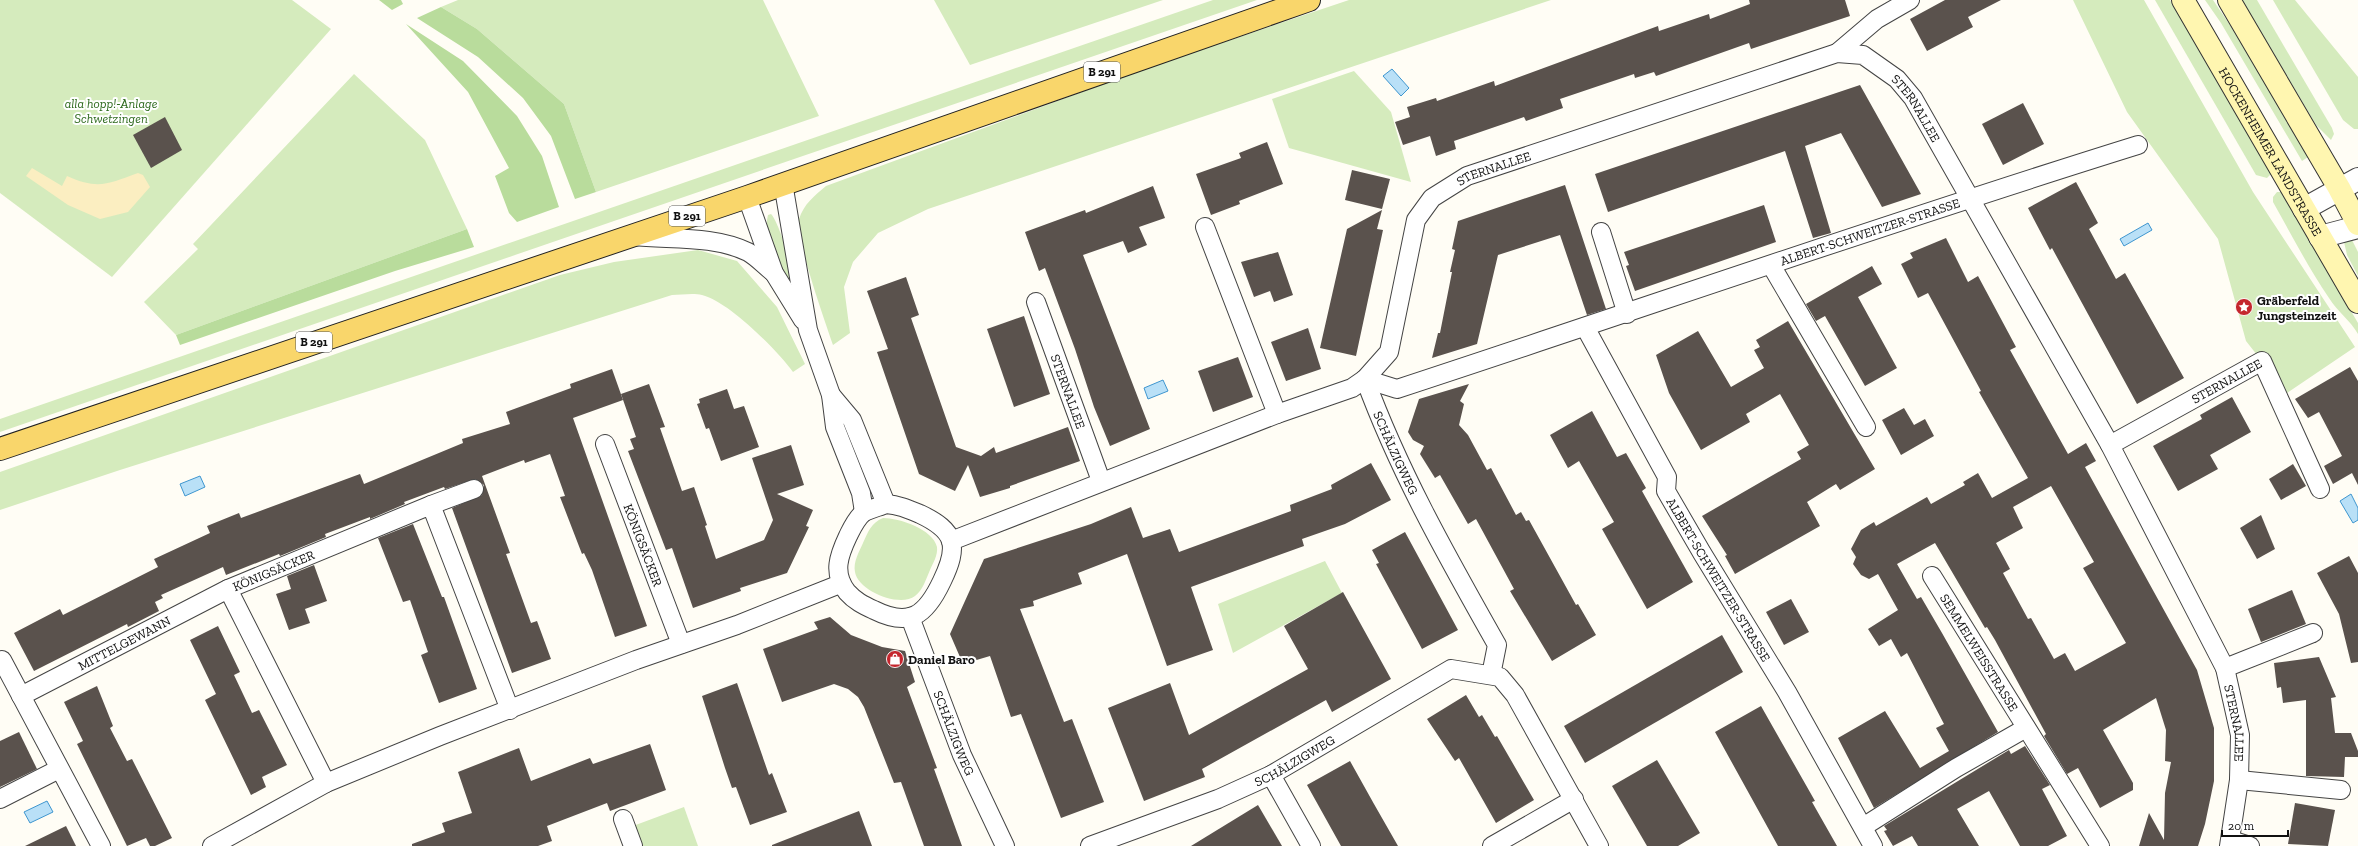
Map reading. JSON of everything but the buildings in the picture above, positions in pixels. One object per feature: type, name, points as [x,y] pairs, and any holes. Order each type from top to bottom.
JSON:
[{"type":"main road","name":"B 291","points":[[0,449],[747,197],[783,183],[1309,0]]},
{"type":"main road","name":"HOCKENHEIMER LANDSTRASSE","points":[[2183,0],[2358,302]]},
{"type":"main road","points":[[2229,0],[2349,184],[2358,224]]},
{"type":"street","name":"STERNALLEE","points":[[951,541],[1101,481],[1277,414],[1352,388],[1365,379],[1389,352],[1416,220],[1432,198],[1467,176],[1837,53],[1876,19],[1910,0]]},
{"type":"street","name":"STERNALLEE","points":[[1837,53],[1863,55],[1898,79],[1913,98],[1968,198],[2110,445],[2225,668],[2240,735],[2239,780],[2230,843],[2250,846]]},
{"type":"street","points":[[1968,198],[2138,145]]},
{"type":"street","points":[[783,183],[808,330],[831,396],[835,427],[861,493],[864,512]]},
{"type":"street","points":[[2304,209],[2349,184]]},
{"type":"street","points":[[747,197],[774,273],[808,330]]},
{"type":"street","name":"ALBERT-SCHWEITZER-STRASSE","points":[[1365,379],[1397,389],[1627,314],[1968,198]]},
{"type":"street","points":[[1205,227],[1277,414]]},
{"type":"street","points":[[2320,237],[2358,227]]},
{"type":"street","points":[[1601,232],[1627,314]]},
{"type":"street","points":[[628,236],[709,241],[731,246],[749,252],[774,273]]},
{"type":"street","name":"ALBERT-SCHWEITZER-STRASSE","points":[[1771,265],[1866,426]]},
{"type":"street","name":"STERNALLEE","points":[[1036,302],[1101,481]]},
{"type":"street","name":"ALBERT-SCHWEITZER-STRASSE","points":[[1585,327],[1667,477],[1666,491],[1710,567],[1787,692],[1873,846]]},
{"type":"street","name":"STERNALLEE","points":[[2110,445],[2262,361],[2320,489]]},
{"type":"street","name":"SCHÄLZIGWEG","points":[[1365,379],[1384,430],[1418,502],[1497,646],[1491,675]]},
{"type":"street","points":[[831,396],[852,420],[886,504]]},
{"type":"street","name":"KÖNIGSÄCKER","points":[[606,444],[681,644]]},
{"type":"street","name":"KÖNIGSÄCKER","points":[[326,783],[228,589],[431,505],[474,489]]},
{"type":"street","points":[[886,504],[899,505],[939,523],[951,541],[950,565],[932,602],[910,618],[890,618],[854,600],[840,584],[838,557],[855,522],[864,512],[886,504]]},
{"type":"street","points":[[431,505],[510,710]]},
{"type":"street","name":"SEMMELWEISSTRASSE","points":[[1932,576],[2100,846]]},
{"type":"street","points":[[212,846],[326,783],[440,736],[681,644],[737,625],[840,584]]},
{"type":"street","name":"MITTELGEWANN","points":[[21,696],[228,589]]},
{"type":"street","name":"SCHÄLZIGWEG","points":[[910,618],[962,756],[1006,846]]},
{"type":"street","name":"STERNALLEE","points":[[2225,668],[2313,633]]},
{"type":"street","points":[[0,661],[2,660],[101,846]]},
{"type":"street","name":"SCHÄLZIGWEG","points":[[1090,846],[1218,799],[1271,775],[1451,669],[1500,677],[1515,695],[1599,846]]},
{"type":"street","points":[[1863,827],[1956,768],[2026,728]]},
{"type":"street","points":[[0,799],[59,769]]},
{"type":"street","points":[[1271,775],[1311,846]]},
{"type":"street","name":"STERNALLEE","points":[[2239,780],[2341,790]]},
{"type":"street","points":[[1492,846],[1574,799]]},
{"type":"street","points":[[623,820],[633,846]]},
{"type":"green space","name":"alla hopp!-Anlage Schwetzingen","points":[[0,0],[292,0],[331,29],[112,277],[0,193]]},
{"type":"green space","points":[[379,0],[401,0],[403,4],[392,10]]},
{"type":"green space","points":[[458,0],[763,0],[819,116],[596,192],[564,104],[477,29],[441,7]]},
{"type":"green space","points":[[934,0],[1163,0],[970,65]]},
{"type":"green space","points":[[1213,0],[1257,0],[0,432],[0,419]]},
{"type":"green space","points":[[1349,0],[1551,0],[928,209],[878,233],[853,262],[844,287],[850,333],[833,345],[806,260],[799,228],[799,219],[804,209],[826,186],[1150,67]]},
{"type":"green space","points":[[2073,0],[2144,0],[2253,192],[2355,347],[2287,393],[2246,341],[2218,239],[2127,112]]},
{"type":"green space","points":[[2155,0],[2170,0],[2271,174],[2267,178],[2256,175]]},
{"type":"green space","points":[[2205,0],[2213,0],[2232,28],[2308,157],[2302,161],[2221,23]]},
{"type":"green space","points":[[2242,0],[2257,0],[2332,128],[2334,134],[2331,140],[2316,125]]},
{"type":"green space","points":[[2273,0],[2295,0],[2358,77],[2358,129],[2354,129],[2343,120]]},
{"type":"green space","points":[[441,7],[477,29],[564,104],[596,192],[575,199],[551,136],[523,98],[478,57],[417,18]]},
{"type":"green space","points":[[406,24],[463,61],[517,116],[542,156],[559,207],[517,222],[509,213],[495,176],[509,168],[468,92]]},
{"type":"green space","points":[[1354,71],[1391,112],[1411,182],[1289,148],[1272,99]]},
{"type":"green space","points":[[354,74],[425,140],[467,229],[176,335],[144,302],[198,249],[193,244]]},
{"type":"green space","points":[[2277,192],[2281,192],[2358,323],[2358,334],[2332,303],[2300,250],[2273,202],[2273,197]]},
{"type":"green space","points":[[771,214],[778,226],[785,246],[790,267],[790,281],[788,281],[767,232],[768,215]]},
{"type":"green space","points":[[467,229],[474,247],[395,271],[180,345],[176,335]]},
{"type":"green space","points":[[2346,240],[2352,240],[2358,252],[2358,276],[2347,255],[2344,242]]},
{"type":"green space","points":[[698,250],[737,261],[777,307],[805,364],[793,372],[776,352],[738,316],[713,299],[698,294],[672,295],[120,470],[0,510],[0,472],[560,275],[614,262]]},
{"type":"green space","points":[[883,518],[906,522],[922,530],[929,535],[937,547],[935,559],[922,588],[918,594],[908,599],[890,599],[880,596],[864,585],[858,579],[855,572],[857,557],[868,532],[876,522]]},
{"type":"green space","points":[[1325,561],[1342,593],[1233,653],[1218,604]]},
{"type":"green space","points":[[684,807],[698,846],[640,846],[633,826]]},
{"type":"sand","points":[[32,168],[62,186],[67,176],[87,183],[103,184],[138,173],[143,175],[150,187],[128,212],[100,219],[68,205],[26,176]]},
{"type":"water","points":[[1392,69],[1409,88],[1401,96],[1383,76]]},
{"type":"water","points":[[2148,223],[2152,230],[2124,246],[2120,239]]},
{"type":"water","points":[[1163,380],[1168,391],[1148,399],[1144,388]]},
{"type":"water","points":[[200,476],[205,487],[185,496],[180,484]]},
{"type":"water","points":[[2351,494],[2358,508],[2358,520],[2353,523],[2340,501]]},
{"type":"water","points":[[47,801],[53,812],[30,823],[24,812]]},
{"type":"place","name":"Gräberfeld Jungsteinzeit","points":[[2244,307]]},
{"type":"place","name":"Daniel Baro","points":[[895,659]]}]
